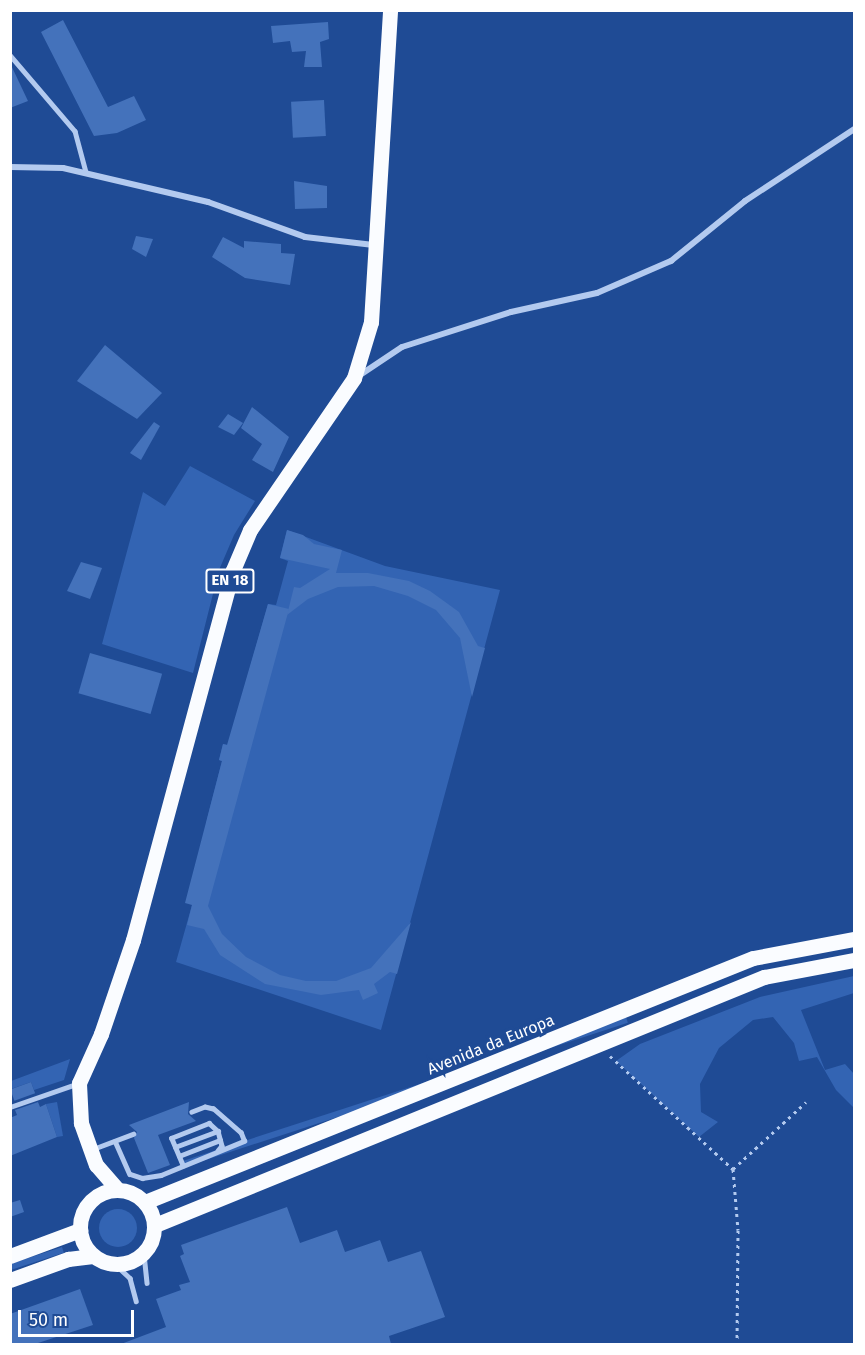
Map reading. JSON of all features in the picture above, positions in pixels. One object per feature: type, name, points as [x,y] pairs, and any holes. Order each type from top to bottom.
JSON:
[{"type":"main road","name":"EN 18","points":[[93,1199],[93,1158],[81,1123],[78,1083],[101,1034],[135,932],[233,570],[250,530],[354,378],[371,322],[390,10]]},
{"type":"main road","name":"Avenida da Europa","points":[[145,1202],[753,958],[855,939]]},
{"type":"main road","points":[[154,1225],[764,977],[855,960]]},
{"type":"main road","name":"EN 18","points":[[93,1158],[118,1190]]},
{"type":"main road","points":[[10,1280],[68,1259],[93,1256],[116,1265],[129,1263],[144,1254],[152,1240],[154,1225],[145,1202],[118,1190],[93,1199],[82,1214],[80,1230],[93,1256]]},
{"type":"main road","points":[[10,1256],[80,1230]]},
{"type":"street","points":[[354,378],[402,347],[511,312],[597,294],[671,261],[745,201],[855,129]]},
{"type":"street","points":[[10,167],[63,168],[86,172],[208,202],[305,237],[375,245]]},
{"type":"lane","points":[[10,55],[75,131],[86,172]]},
{"type":"lane","points":[[10,1107],[78,1083]]},
{"type":"lane","points":[[115,1141],[130,1174],[142,1178],[183,1166],[244,1141],[241,1133],[213,1109],[205,1107],[192,1112]]},
{"type":"lane","points":[[183,1166],[171,1138],[207,1124],[218,1131],[222,1146],[216,1153]]},
{"type":"lane","points":[[175,1147],[218,1131]]},
{"type":"lane","points":[[93,1158],[115,1141],[133,1134]]},
{"type":"lane","points":[[179,1156],[220,1140]]},
{"type":"lane","points":[[144,1254],[147,1283]]},
{"type":"lane","points":[[116,1265],[130,1278],[136,1301]]},
{"type":"path","points":[[598,1044],[733,1169],[738,1230],[736,1344]]},
{"type":"path","points":[[733,1169],[806,1102]]},
{"type":"shaded area","points":[[190,466],[255,501],[234,535],[219,570],[193,673],[102,644],[143,492],[165,506]]},
{"type":"shaded area","points":[[287,530],[385,566],[500,590],[381,1030],[176,962],[192,905],[207,819],[222,761],[219,760],[223,744],[228,745],[268,604],[276,605],[288,561],[280,558]]},
{"type":"shaded area","points":[[854,976],[854,993],[801,1010],[825,1070],[845,1064],[854,1074],[854,1108],[836,1090],[817,1057],[799,1061],[794,1043],[773,1017],[753,1020],[719,1048],[700,1084],[701,1112],[718,1122],[699,1137],[616,1061],[640,1044],[760,997]]},
{"type":"shaded area","points":[[626,1017],[628,1023],[185,1167],[183,1161]]},
{"type":"shaded area","points":[[70,1059],[64,1080],[34,1090],[31,1082],[11,1089],[11,1081]]},
{"type":"shaded area","points":[[57,1102],[63,1136],[57,1137],[46,1104]]},
{"type":"shaded area","points":[[118,1209],[132,1214],[137,1228],[132,1242],[118,1247],[104,1242],[99,1228],[104,1214]]},
{"type":"shaded area","points":[[62,1247],[64,1253],[12,1270],[10,1264]]},
{"type":"building","points":[[63,20],[108,107],[134,96],[146,120],[117,133],[94,136],[41,32]]},
{"type":"building","points":[[328,22],[329,39],[320,42],[322,67],[304,67],[306,51],[292,52],[290,41],[273,43],[271,26]]},
{"type":"building","points":[[10,63],[28,101],[10,108]]},
{"type":"building","points":[[324,100],[326,136],[293,138],[291,102]]},
{"type":"building","points":[[294,181],[327,186],[327,208],[295,209]]},
{"type":"building","points":[[136,236],[153,239],[146,257],[132,249]]},
{"type":"building","points":[[223,237],[244,248],[244,241],[281,244],[281,253],[295,254],[290,285],[245,278],[212,257]]},
{"type":"building","points":[[105,345],[162,393],[137,419],[77,381]]},
{"type":"building","points":[[252,407],[289,437],[273,472],[252,460],[262,444],[241,428]]},
{"type":"building","points":[[228,414],[243,423],[234,435],[218,427]]},
{"type":"building","points":[[154,422],[160,426],[141,460],[130,453]]},
{"type":"building","points":[[287,530],[303,535],[314,544],[342,550],[336,573],[368,573],[409,581],[430,591],[459,612],[478,646],[485,648],[472,697],[460,638],[436,610],[408,596],[374,586],[338,587],[308,599],[287,615],[294,587],[300,588],[330,569],[280,558]]},
{"type":"building","points":[[81,562],[102,568],[90,599],[67,591]]},
{"type":"building","points":[[268,604],[289,609],[208,906],[222,934],[246,957],[280,975],[306,981],[336,981],[371,968],[411,922],[397,974],[390,972],[374,984],[378,993],[363,1000],[359,990],[321,995],[265,984],[220,955],[204,929],[187,925],[192,905],[185,903],[222,761],[219,760],[223,744],[227,745]]},
{"type":"building","points":[[90,653],[162,674],[151,714],[78,693]]},
{"type":"building","points":[[31,1082],[35,1093],[14,1101],[10,1090]]},
{"type":"building","points":[[38,1102],[40,1107],[46,1104],[57,1137],[10,1156],[10,1118],[17,1115],[15,1110]]},
{"type":"building","points":[[189,1102],[188,1114],[196,1121],[158,1135],[170,1165],[148,1173],[134,1138],[137,1132],[129,1125]]},
{"type":"building","points":[[20,1200],[24,1212],[10,1217],[10,1203]]},
{"type":"building","points":[[287,1207],[300,1243],[337,1230],[345,1252],[380,1240],[388,1262],[421,1251],[445,1317],[389,1336],[391,1344],[121,1344],[166,1327],[156,1299],[181,1290],[179,1285],[190,1282],[180,1256],[184,1254],[181,1245]]},
{"type":"building","points":[[80,1289],[93,1325],[35,1344],[10,1344],[10,1314]]}]
